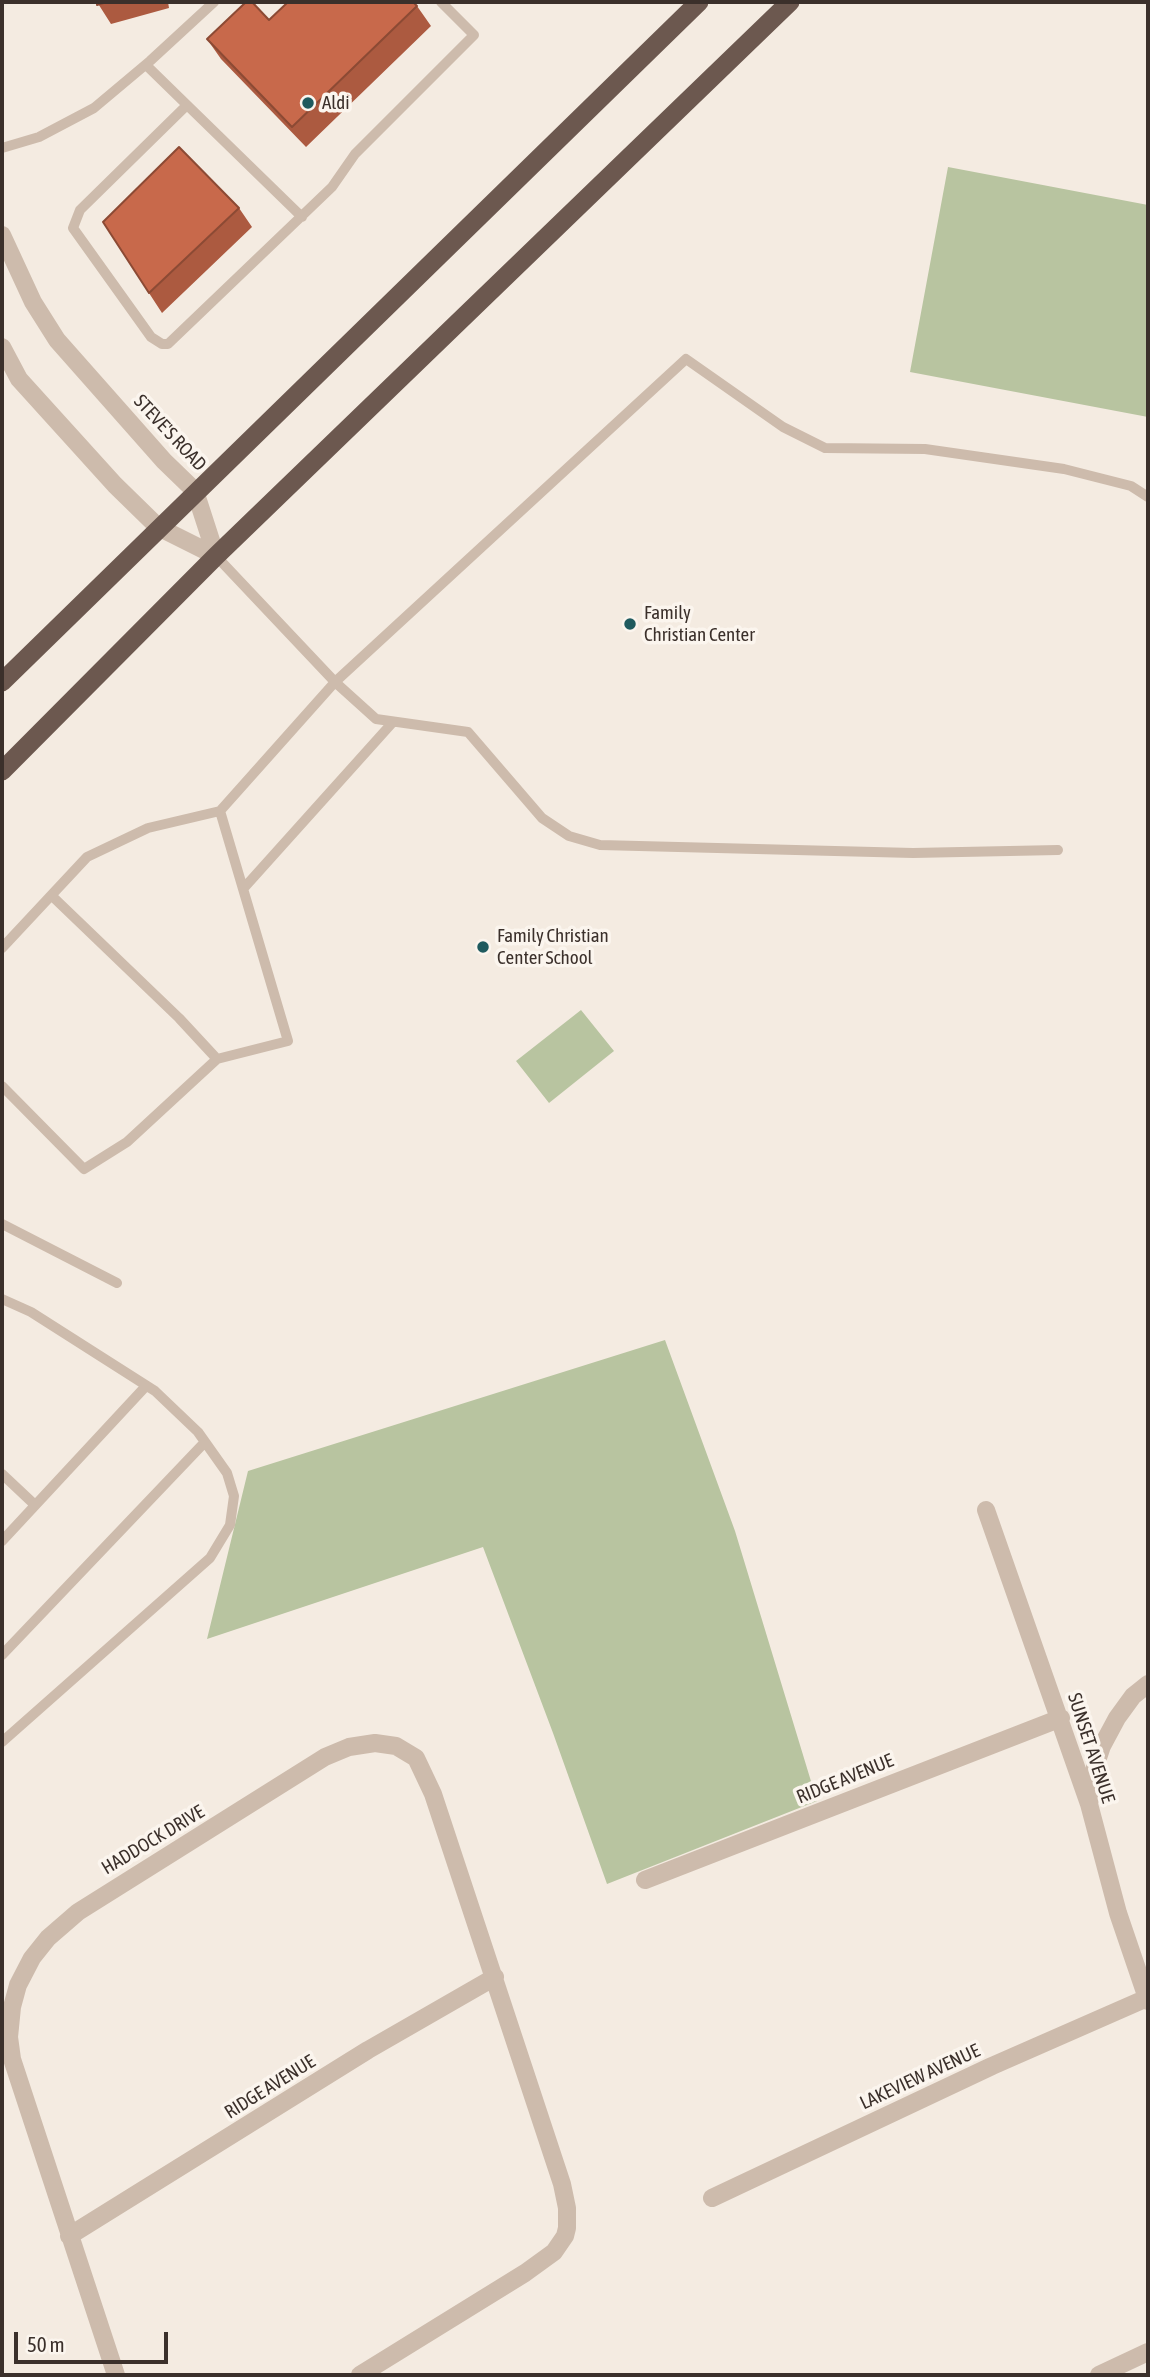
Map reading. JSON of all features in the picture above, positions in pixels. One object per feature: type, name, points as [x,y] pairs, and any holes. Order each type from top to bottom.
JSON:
[{"type":"highway","points":[[2,682],[697,2]]},
{"type":"highway","points":[[2,771],[216,556],[790,2]]},
{"type":"street","name":"STEVE'S ROAD","points":[[2,235],[33,302],[57,340],[164,461],[195,491],[216,556]]},
{"type":"street","points":[[2,347],[19,379],[115,485],[158,527],[216,556]]},
{"type":"street","name":"SUNSET AVENUE","points":[[986,1510],[1089,1804],[1118,1913],[1148,2000]]},
{"type":"street","points":[[1089,1804],[1095,1767],[1102,1746],[1133,1696],[1148,1684]]},
{"type":"street","name":"RIDGE AVENUE","points":[[645,1880],[1060,1718]]},
{"type":"street","name":"HADDOCK DRIVE","points":[[116,2375],[12,2059],[9,2037],[12,2007],[18,1985],[48,1938],[78,1912],[325,1757],[349,1747],[375,1743],[396,1746],[416,1758],[433,1794],[521,2057],[562,2184],[567,2208],[565,2236],[554,2252],[525,2273],[360,2375]]},
{"type":"street","name":"RIDGE AVENUE","points":[[69,2236],[369,2050],[495,1977]]},
{"type":"street","name":"LAKEVIEW AVENUE","points":[[712,2198],[992,2066],[1148,2000]]},
{"type":"street","points":[[1099,2375],[1148,2353]]},
{"type":"lane","points":[[2,148],[39,137],[94,108],[146,65],[214,2]]},
{"type":"lane","points":[[187,105],[80,210],[73,228],[151,337],[162,344],[168,344],[302,217],[332,187],[355,154],[474,35],[441,2]]},
{"type":"lane","points":[[146,65],[302,217]]},
{"type":"lane","points":[[2,948],[87,857],[148,828],[220,811],[335,682],[685,359],[783,427],[825,448],[925,449],[1052,468],[1131,486],[1148,497]]},
{"type":"lane","points":[[216,556],[335,682],[376,719],[468,732],[542,818],[569,836],[600,845],[913,853],[1058,850]]},
{"type":"lane","points":[[243,889],[393,722]]},
{"type":"lane","points":[[2,1086],[84,1169],[127,1142],[217,1059],[288,1041],[220,811]]},
{"type":"lane","points":[[52,895],[179,1018],[217,1059]]},
{"type":"lane","points":[[2,1224],[117,1283]]},
{"type":"lane","points":[[2,1299],[31,1312],[146,1386],[198,1432],[228,1473],[234,1496],[230,1525],[210,1558],[2,1742]]},
{"type":"lane","points":[[2,1541],[146,1386]]},
{"type":"lane","points":[[2,1655],[205,1442]]},
{"type":"lane","points":[[2,1474],[35,1505]]},
{"type":"green space","points":[[948,167],[1148,205],[1148,417],[910,372]]},
{"type":"green space","points":[[581,1010],[614,1051],[549,1103],[516,1061]]},
{"type":"green space","points":[[665,1340],[735,1531],[817,1801],[607,1884],[483,1547],[207,1639],[248,1471]]},
{"type":"building","name":"Aldi","points":[[246,2],[252,2],[269,20],[288,2],[413,2],[417,6],[292,127],[207,39]]},
{"type":"building","points":[[179,147],[239,208],[149,293],[103,222]]},
{"type":"place","name":"Aldi","points":[[308,103]]},
{"type":"place","name":"Family Christian Center","points":[[630,624]]},
{"type":"place","name":"Family Christian Center School","points":[[483,947]]}]
